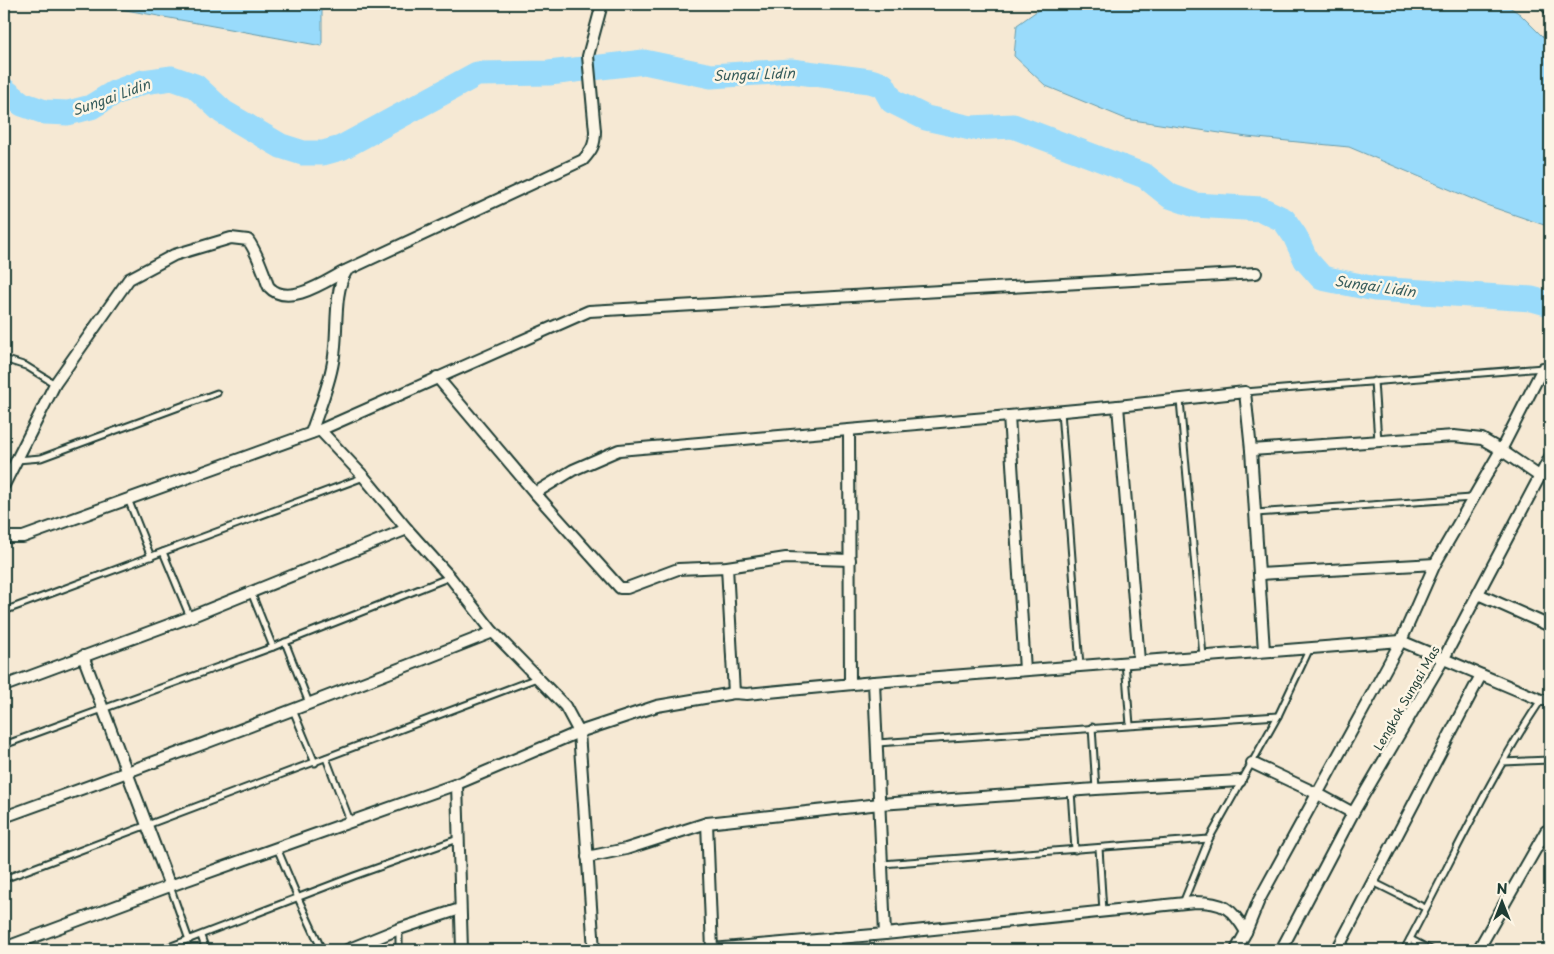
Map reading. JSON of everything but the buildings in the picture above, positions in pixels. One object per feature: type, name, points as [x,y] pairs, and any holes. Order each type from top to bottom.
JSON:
[{"type":"street","points":[[4,485],[55,384],[129,279],[174,256],[231,238],[248,240],[253,246],[269,286],[278,293],[287,295],[303,293],[347,270],[582,160],[592,151],[595,142],[588,56],[602,4]]},
{"type":"street","points":[[316,431],[333,362],[337,336],[339,288],[341,278],[347,270]]},
{"type":"street","points":[[4,537],[23,537],[316,431],[589,311],[1256,273]]},
{"type":"street","points":[[1236,950],[1246,932],[1259,900],[1401,642],[1435,564],[1501,450],[1543,368]]},
{"type":"street","points":[[436,377],[535,493],[620,588],[627,588],[678,569],[727,567],[786,558],[850,560]]},
{"type":"street","points":[[535,493],[573,470],[619,450],[1118,406],[1245,392],[1251,450],[1264,651]]},
{"type":"street","points":[[1118,406],[1139,661]]},
{"type":"street","points":[[1008,416],[1025,670]]},
{"type":"street","points":[[849,430],[850,683]]},
{"type":"street","points":[[316,431],[364,477],[450,577],[493,632],[565,706],[579,732],[594,950]]},
{"type":"street","points":[[1251,450],[1454,436],[1482,439],[1540,476]]},
{"type":"street","name":"Lengkok Sungai Mas","points":[[1281,950],[1353,813],[1444,658],[1550,457]]},
{"type":"street","points":[[4,686],[190,617],[407,529]]},
{"type":"street","points":[[1259,574],[1435,564]]},
{"type":"street","points":[[727,567],[734,693]]},
{"type":"street","points":[[1478,594],[1550,626]]},
{"type":"street","points":[[4,818],[309,704],[493,632]]},
{"type":"street","points":[[4,948],[170,886],[457,784],[579,732],[658,706],[734,693],[747,694],[850,683],[1401,642],[1546,700]]},
{"type":"street","points":[[83,656],[170,886]]},
{"type":"street","points":[[1337,950],[1481,675]]},
{"type":"street","points":[[874,682],[885,934]]},
{"type":"street","points":[[1252,763],[1353,813]]},
{"type":"street","points":[[587,857],[626,849],[707,823],[880,804],[1240,781]]},
{"type":"street","points":[[457,784],[462,950]]},
{"type":"street","points":[[707,823],[712,950],[1183,903],[1212,902],[1225,906],[1238,916],[1246,932]]},
{"type":"street","points":[[1478,950],[1546,831],[1550,830]]},
{"type":"street","points":[[347,950],[399,929],[460,909]]},
{"type":"street","points":[[835,938],[837,950]]},
{"type":"lane","points":[[1541,4],[1550,13]]},
{"type":"lane","points":[[4,360],[26,366],[55,384]]},
{"type":"lane","points":[[1245,392],[1543,368]]},
{"type":"lane","points":[[1374,381],[1378,441]]},
{"type":"lane","points":[[17,460],[41,458],[217,393]]},
{"type":"lane","points":[[1180,400],[1203,656]]},
{"type":"lane","points":[[1061,411],[1080,666]]},
{"type":"lane","points":[[4,611],[364,477]]},
{"type":"lane","points":[[128,498],[151,557]]},
{"type":"lane","points":[[1255,513],[1473,498]]},
{"type":"lane","points":[[163,552],[190,617]]},
{"type":"lane","points":[[4,745],[273,647],[450,577]]},
{"type":"lane","points":[[251,592],[273,647]]},
{"type":"lane","points":[[285,642],[309,704]]},
{"type":"lane","points":[[1183,903],[1209,839],[1278,716],[1311,648]]},
{"type":"lane","points":[[1125,662],[1130,725]]},
{"type":"lane","points":[[4,879],[537,678]]},
{"type":"lane","points":[[1404,950],[1503,762],[1546,700]]},
{"type":"lane","points":[[293,710],[315,763]]},
{"type":"lane","points":[[877,743],[1278,716]]},
{"type":"lane","points":[[1092,728],[1096,789]]},
{"type":"lane","points":[[326,758],[350,821]]},
{"type":"lane","points":[[1503,762],[1550,760]]},
{"type":"lane","points":[[1070,791],[1075,850]]},
{"type":"lane","points":[[161,950],[459,839]]},
{"type":"lane","points":[[882,864],[1209,839]]},
{"type":"lane","points":[[277,848],[322,950]]},
{"type":"lane","points":[[1099,848],[1103,912]]},
{"type":"lane","points":[[1372,882],[1425,908]]},
{"type":"lane","points":[[170,886],[190,940]]},
{"type":"lane","points":[[399,929],[399,950]]},
{"type":"lane","points":[[201,936],[206,950]]},
{"type":"lane","points":[[1410,939],[1431,950]]},
{"type":"water","points":[[104,4],[322,4],[322,46],[104,6]]},
{"type":"water","points":[[1069,4],[1505,4],[1520,14],[1550,44],[1550,227],[1489,206],[1349,147],[1247,137],[1126,119],[1046,86],[1014,56],[1017,25],[1044,6]]},
{"type":"waterway","name":"Sungai Lidin","points":[[4,90],[22,104],[45,112],[68,113],[91,107],[114,93],[143,82],[172,78],[195,86],[223,112],[281,146],[303,153],[323,153],[341,148],[477,74],[549,73],[644,62],[711,76],[791,71],[870,81],[883,85],[892,101],[926,118],[971,128],[1013,126],[1145,176],[1170,196],[1195,205],[1261,209],[1284,220],[1295,236],[1306,260],[1322,278],[1375,289],[1532,299],[1550,304]]}]
